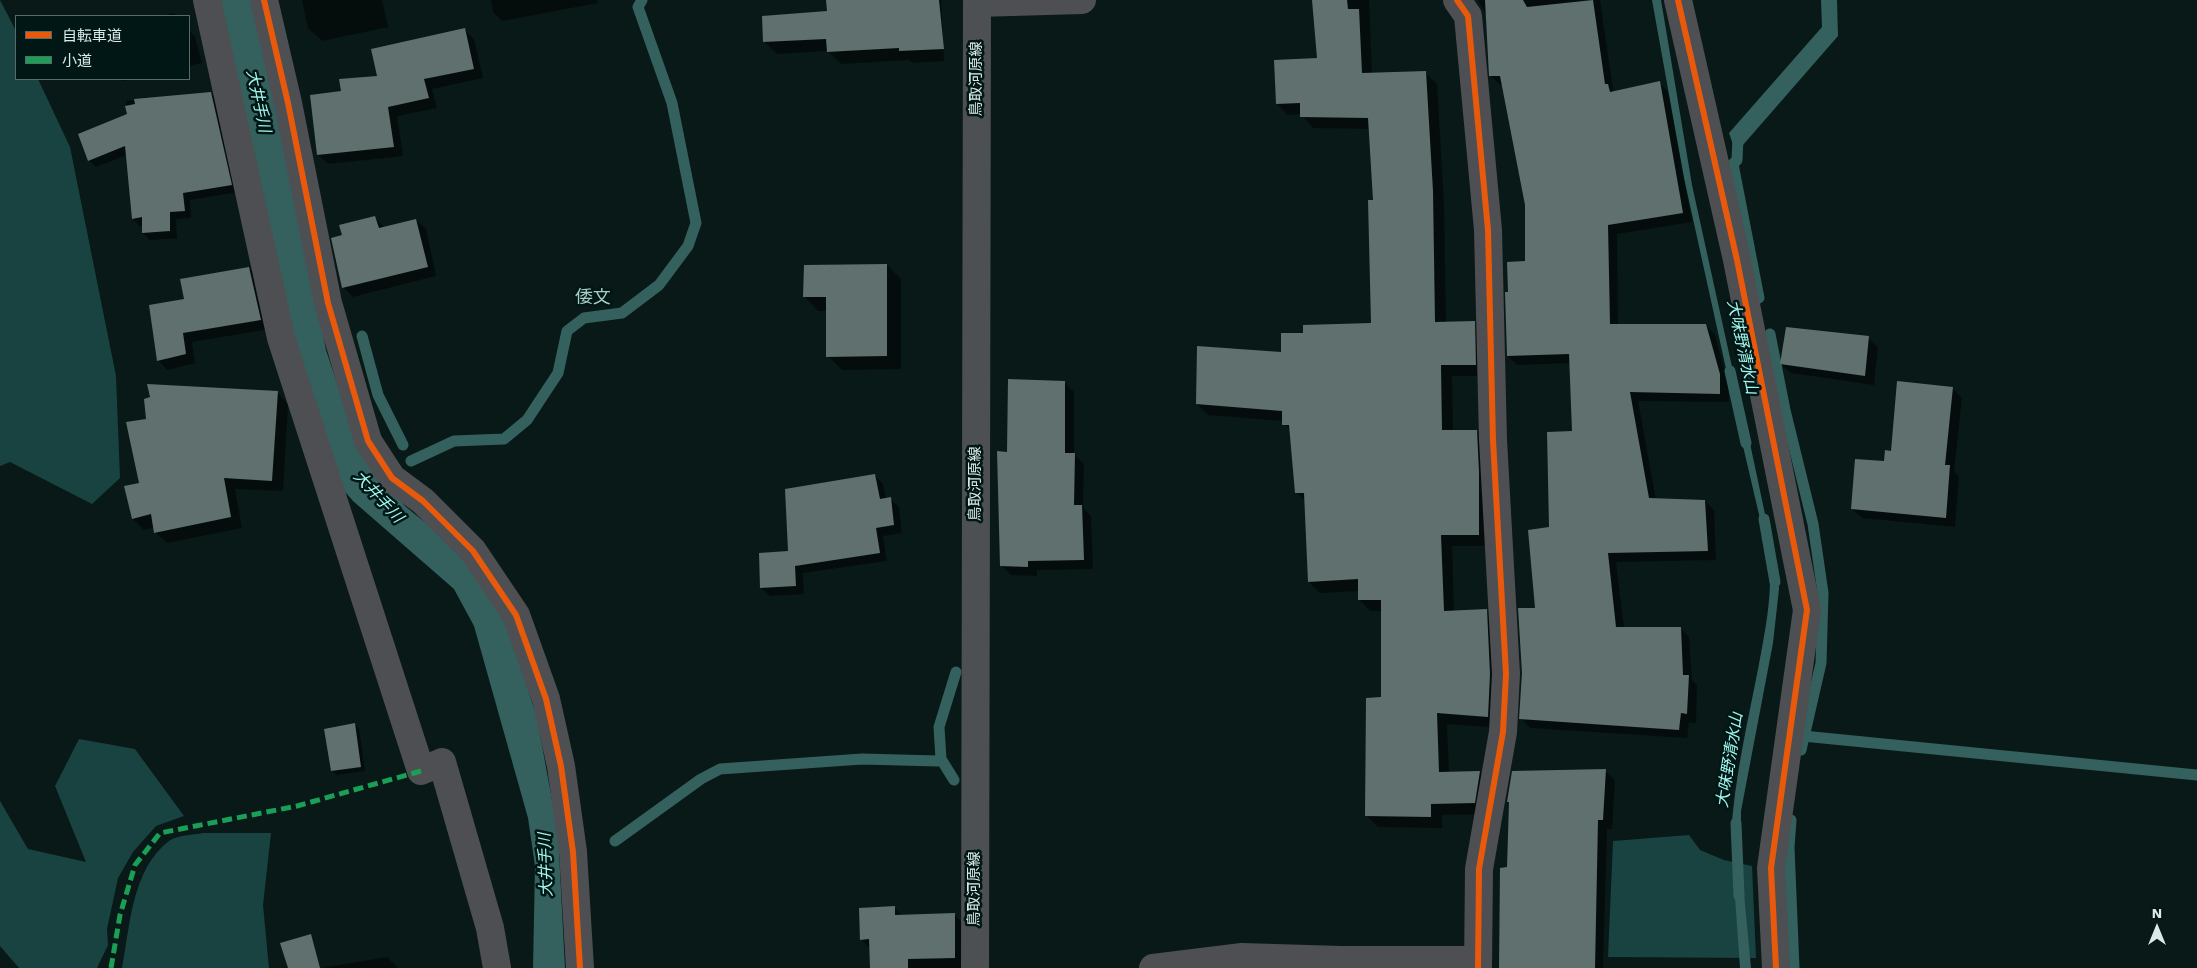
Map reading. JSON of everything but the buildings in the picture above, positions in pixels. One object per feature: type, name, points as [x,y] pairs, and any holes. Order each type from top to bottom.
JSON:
[{"type":"main road","name":"鳥取河原線","points":[[975,968],[977,2]]},
{"type":"street","points":[[207,0],[281,338],[420,771],[442,762],[490,928],[497,968]]},
{"type":"street","points":[[264,0],[288,103],[328,303],[368,441],[392,478],[423,501],[473,551],[516,615],[546,699],[561,766],[573,852],[580,968]]},
{"type":"street","points":[[977,2],[1082,0]]},
{"type":"street","points":[[1154,968],[1242,957],[1477,964],[1479,869],[1503,732],[1506,674],[1493,440],[1488,230],[1468,16],[1456,0]]},
{"type":"street","points":[[1678,0],[1737,260],[1807,610],[1771,868],[1776,968]]},
{"type":"shaded area","points":[[0,0],[15,29],[15,80],[38,80],[70,147],[116,376],[120,478],[92,504],[10,462],[0,466]]},
{"type":"shaded area","points":[[79,739],[135,749],[184,816],[156,826],[133,852],[118,878],[107,929],[108,945],[97,968],[19,968],[0,946],[0,801],[28,849],[86,862],[55,786]]},
{"type":"shaded area","points":[[203,833],[271,833],[263,905],[269,968],[122,968],[135,899],[147,867],[157,853],[172,839]]},
{"type":"shaded area","points":[[1689,835],[1700,850],[1724,860],[1752,866],[1756,958],[1608,957],[1613,841]]},
{"type":"water","name":"大井手川","points":[[219,0],[256,0],[290,149],[326,350],[361,455],[405,506],[439,534],[485,581],[511,635],[537,718],[558,833],[565,968],[533,968],[535,866],[528,818],[474,626],[454,589],[353,501],[339,485],[285,317]]},
{"type":"water","points":[[1652,0],[1661,0],[1692,185],[1736,385],[1730,387],[1684,178]]},
{"type":"water","points":[[1821,0],[1837,0],[1838,36],[1736,153],[1729,133],[1822,27]]},
{"type":"water","points":[[1739,429],[1747,429],[1769,533],[1764,536]]},
{"type":"water","points":[[1778,567],[1779,589],[1773,643],[1741,811],[1741,837],[1731,837],[1738,772],[1767,617],[1770,569]]},
{"type":"water","points":[[1734,883],[1743,883],[1751,968],[1740,968]]},
{"type":"waterway","points":[[411,461],[454,441],[504,439],[527,420],[558,373],[567,331],[584,318],[622,313],[659,285],[688,246],[696,223],[672,103],[638,7],[642,0]]},
{"type":"waterway","points":[[1738,138],[1737,160],[1733,164],[1759,298]]},
{"type":"waterway","points":[[1770,334],[1785,410],[1813,524],[1823,593],[1821,663],[1801,750]]},
{"type":"waterway","points":[[362,336],[378,395],[403,445]]},
{"type":"waterway","name":"大味野清水山","points":[[1730,371],[1746,443]]},
{"type":"waterway","name":"大味野清水山","points":[[1764,519],[1775,582]]},
{"type":"waterway","points":[[954,780],[941,759],[939,727],[956,672]]},
{"type":"waterway","points":[[1803,736],[2197,775]]},
{"type":"waterway","points":[[615,841],[701,779],[720,769],[862,759],[937,761]]},
{"type":"waterway","points":[[1791,820],[1789,847],[1794,968]]},
{"type":"waterway","name":"大味野清水山","points":[[1736,823],[1739,896]]},
{"type":"marked path","points":[[111,968],[120,915],[135,865],[160,833],[297,806],[421,771]]},
{"type":"cycle path","points":[[264,0],[288,103],[328,303],[368,441],[392,478],[423,501],[473,551],[516,615],[546,699],[561,766],[573,852],[580,968]]},
{"type":"cycle path","points":[[1457,0],[1468,16],[1488,230],[1493,440],[1506,674],[1503,732],[1479,869],[1478,968]]},
{"type":"cycle path","points":[[1678,0],[1737,260],[1807,610],[1771,868],[1776,968]]},
{"type":"district","name":"倭文","points":[[593,298]]}]
